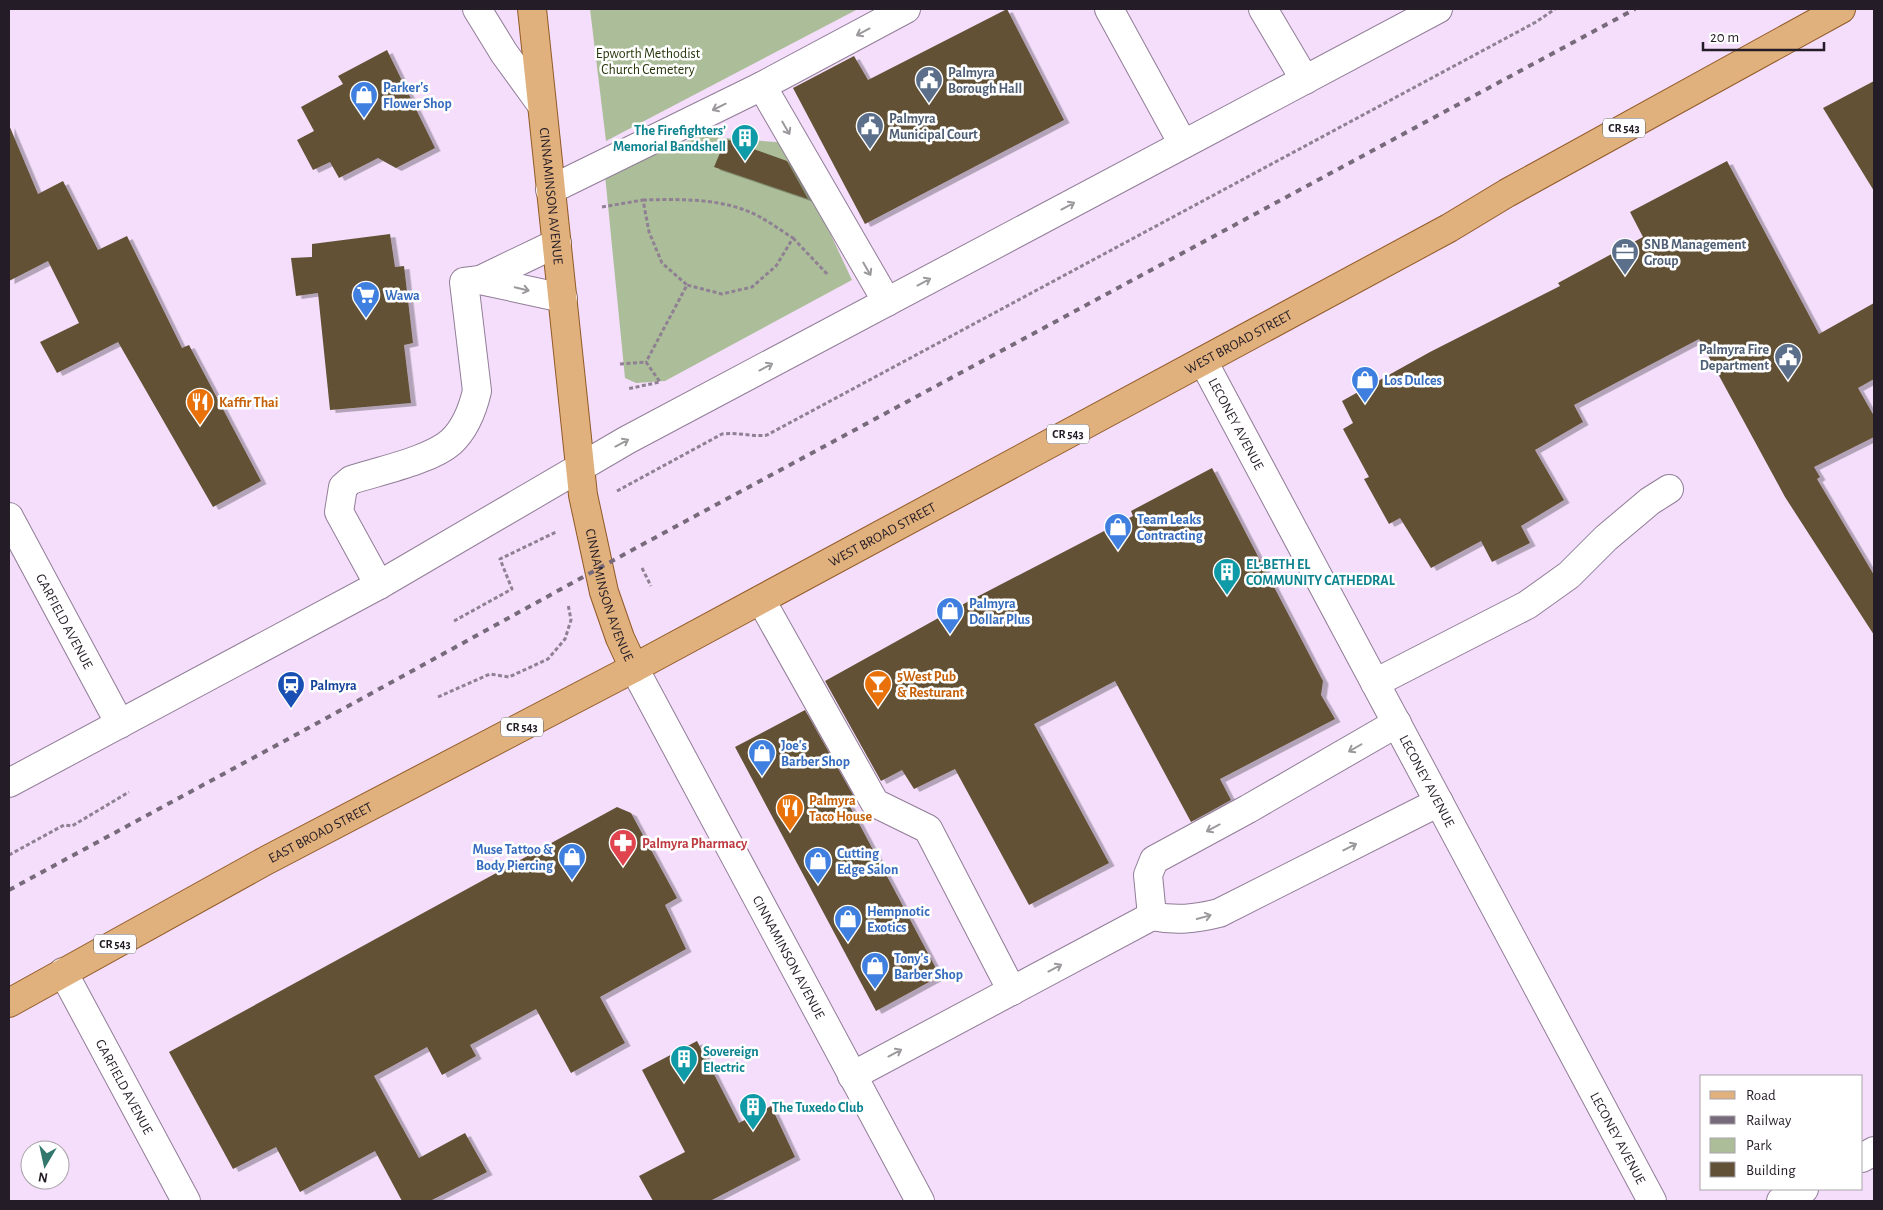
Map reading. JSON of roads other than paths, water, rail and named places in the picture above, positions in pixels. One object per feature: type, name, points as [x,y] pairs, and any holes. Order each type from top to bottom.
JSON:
[{"type":"main road","name":"CINNAMINSON AVENUE","points":[[532,9],[540,104],[563,298],[579,466],[586,512],[604,592],[620,638],[634,668]]},
{"type":"main road","name":"WEST BROAD STREET","points":[[634,668],[1449,228],[1506,193],[1841,9]]},
{"type":"main road","name":"EAST BROAD STREET","points":[[9,1003],[266,860],[634,668]]},
{"type":"street","points":[[477,9],[504,53],[540,104]]},
{"type":"street","points":[[550,190],[762,86],[906,9]]},
{"type":"street","points":[[1109,9],[1183,144]]},
{"type":"street","points":[[1263,9],[1306,80]]},
{"type":"street","points":[[9,783],[379,585],[579,466],[1438,9]]},
{"type":"street","points":[[762,86],[886,302]]},
{"type":"street","points":[[379,585],[340,512],[343,487],[351,480],[433,454],[452,441],[473,406],[477,391],[464,282],[480,280],[557,243]]},
{"type":"street","points":[[480,280],[563,298]]},
{"type":"street","name":"LECONEY AVENUE","points":[[1203,361],[1652,1201]]},
{"type":"street","points":[[1375,683],[1527,605],[1569,575],[1606,538],[1650,500],[1669,489]]},
{"type":"street","name":"GARFIELD AVENUE","points":[[9,517],[120,724]]},
{"type":"street","points":[[760,600],[875,803],[928,829],[1012,991]]},
{"type":"street","name":"CINNAMINSON AVENUE","points":[[634,668],[920,1201]]},
{"type":"street","points":[[1152,916],[1148,875],[1154,860],[1397,724]]},
{"type":"street","points":[[852,1076],[1152,916],[1172,920],[1195,919],[1219,913],[1439,802]]},
{"type":"street","name":"GARFIELD AVENUE","points":[[63,972],[186,1201]]},
{"type":"street","points":[[1863,1157],[1874,1151]]},
{"type":"street","points":[[1781,1201],[1802,1190]]},
{"type":"railway","points":[[9,890],[634,549],[1635,9]]},
{"type":"place","name":"Palmyra Borough Hall","points":[[929,104]]},
{"type":"place","name":"Parker's Flower Shop","points":[[364,119]]},
{"type":"place","name":"Palmyra Municipal Court","points":[[870,150]]},
{"type":"place","name":"The Firefighters’ Memorial Bandshell","points":[[745,162]]},
{"type":"place","name":"SNB Management Group","points":[[1625,276]]},
{"type":"place","name":"Wawa","points":[[366,319]]},
{"type":"place","name":"Palmyra Fire Department","points":[[1788,381]]},
{"type":"place","name":"Los Dulces","points":[[1365,404]]},
{"type":"place","name":"Kaffir Thai","points":[[200,426]]},
{"type":"place","name":"Team Leaks Contracting","points":[[1118,551]]},
{"type":"place","name":"EL-BETH EL COMMUNITY CATHEDRAL","points":[[1227,596]]},
{"type":"place","name":"Palmyra Dollar Plus","points":[[950,635]]},
{"type":"place","name":"5West Pub & Resturant","points":[[878,708]]},
{"type":"place","name":"Palmyra","points":[[291,709]]},
{"type":"place","name":"Joe's Barber Shop","points":[[762,777]]},
{"type":"place","name":"Palmyra Taco House","points":[[790,832]]},
{"type":"place","name":"Palmyra Pharmacy","points":[[623,867]]},
{"type":"place","name":"Muse Tattoo & Body Piercing","points":[[572,881]]},
{"type":"place","name":"Cutting Edge Salon","points":[[818,885]]},
{"type":"place","name":"Hempnotic Exotics","points":[[848,943]]},
{"type":"place","name":"Tony's Barber Shop","points":[[875,990]]},
{"type":"place","name":"Sovereign Electric","points":[[684,1083]]},
{"type":"place","name":"The Tuxedo Club","points":[[753,1131]]},
{"type":"park label","name":"Epworth Methodist Church Cemetery","points":[[648,62]]}]
